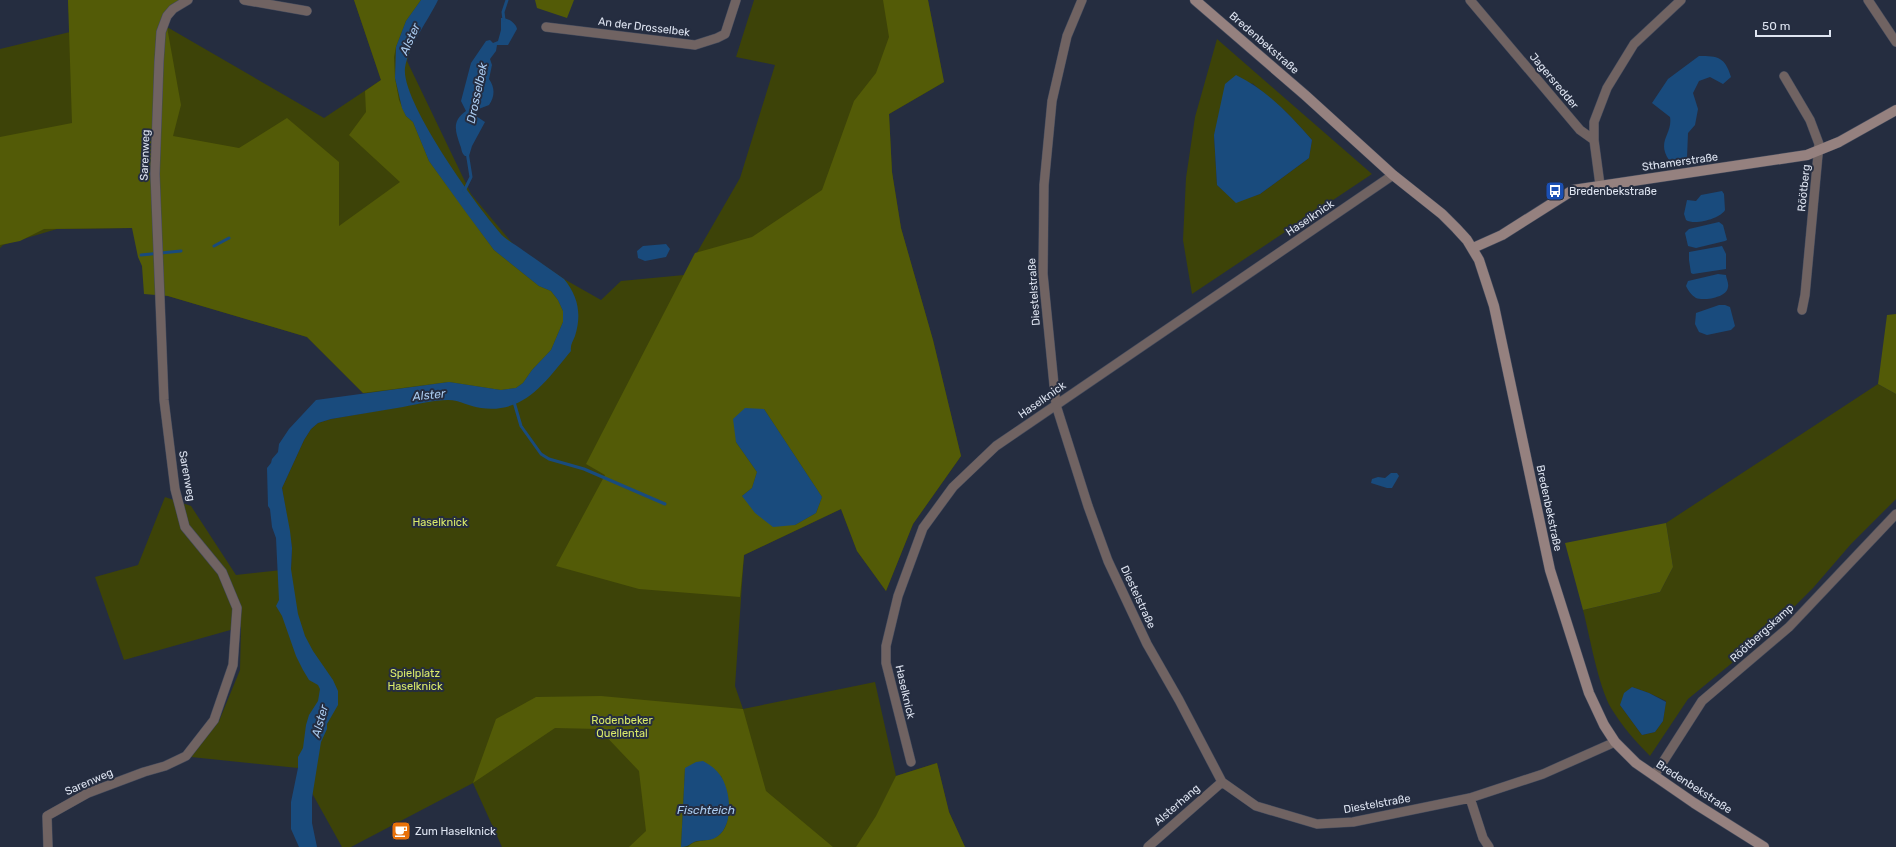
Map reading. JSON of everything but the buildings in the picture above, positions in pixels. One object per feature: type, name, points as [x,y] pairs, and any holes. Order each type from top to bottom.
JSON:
[{"type":"street","name":"Sarenweg","points":[[48,847],[47,816],[88,793],[144,772],[165,766],[186,756],[214,720],[233,665],[237,608],[222,572],[185,528],[175,489],[164,400],[157,255],[155,174],[161,32],[167,16],[173,9],[188,0]]},
{"type":"street","points":[[244,0],[306,11]]},
{"type":"street","name":"An der Drosselbek","points":[[546,27],[695,45],[718,38],[725,34],[736,0]]},
{"type":"street","name":"Diestelstraße","points":[[1082,0],[1067,36],[1052,102],[1044,186],[1043,274],[1056,405],[1088,506],[1108,561],[1147,644],[1181,704],[1222,782],[1256,806],[1317,824],[1353,822],[1470,798],[1543,774],[1615,742]]},
{"type":"street","name":"Bredenbekstraße","points":[[1196,0],[1305,94],[1393,175],[1442,214],[1473,248],[1483,268],[1494,306],[1550,570],[1589,694],[1604,725],[1615,742],[1636,763],[1694,803],[1764,847]]},
{"type":"street","name":"Jagersredder","points":[[1470,0],[1580,130],[1594,140]]},
{"type":"street","points":[[1600,185],[1594,140],[1594,122],[1608,88],[1634,44],[1681,0]]},
{"type":"street","points":[[1868,0],[1896,42]]},
{"type":"street","name":"Röötberg","points":[[1784,76],[1810,120],[1818,137],[1820,151],[1805,295],[1802,310]]},
{"type":"street","name":"Sthamerstraße","points":[[1473,248],[1502,235],[1568,192],[1600,185],[1794,158],[1820,151],[1857,133],[1896,110]]},
{"type":"street","name":"Haselknick","points":[[911,762],[891,689],[886,664],[886,646],[898,596],[922,528],[952,487],[996,446],[1393,175]]},
{"type":"street","name":"Röötbergskamp","points":[[1654,776],[1702,701],[1789,627],[1896,514]]},
{"type":"street","name":"Alsterhang","points":[[1148,847],[1222,782]]},
{"type":"street","points":[[1470,798],[1483,838],[1489,847]]},
{"type":"green space","name":"Rodenbeker Quellental","points":[[68,0],[179,0],[167,27],[324,118],[381,80],[354,0],[427,0],[407,61],[471,194],[513,244],[564,279],[601,300],[621,281],[684,275],[740,178],[775,65],[736,57],[754,0],[928,0],[944,82],[889,114],[892,172],[901,228],[933,340],[961,456],[913,524],[886,591],[857,551],[841,509],[744,555],[735,686],[743,709],[875,682],[896,776],[937,763],[949,812],[965,847],[502,847],[473,783],[351,847],[342,847],[298,768],[191,757],[219,721],[240,670],[241,627],[124,660],[95,577],[138,565],[165,497],[191,506],[236,575],[291,569],[292,548],[282,488],[304,440],[311,429],[318,423],[331,419],[422,403],[363,393],[307,337],[168,296],[132,228],[57,229],[3,245],[0,248],[0,49],[70,32]]},
{"type":"green space","points":[[68,0],[179,0],[167,27],[181,105],[173,136],[239,148],[287,118],[339,162],[339,226],[400,182],[349,135],[366,112],[365,91],[381,80],[354,0],[421,0],[406,21],[396,47],[394,57],[395,78],[399,100],[406,116],[413,122],[429,161],[494,250],[539,286],[551,291],[558,300],[563,311],[563,322],[551,350],[532,370],[523,383],[516,388],[501,390],[449,382],[363,393],[307,337],[168,296],[144,294],[142,266],[138,257],[132,228],[44,229],[20,241],[0,245],[0,137],[72,123]]},
{"type":"green space","points":[[535,0],[574,0],[567,18],[537,8]]},
{"type":"green space","points":[[883,0],[928,0],[944,82],[889,114],[892,172],[901,228],[933,340],[961,456],[913,524],[886,591],[857,551],[841,509],[744,555],[740,597],[639,589],[556,566],[605,475],[586,464],[695,253],[752,237],[822,190],[854,101],[876,73],[889,37]],"holes":[[[764,409],[822,497],[816,513],[795,525],[742,496],[752,488],[757,472],[736,442]]]},
{"type":"green space","points":[[1217,39],[1372,174],[1192,294],[1183,240],[1186,178],[1195,117]],"holes":[[[1252,83],[1286,112],[1312,140],[1309,158],[1260,194],[1236,202],[1217,185],[1214,135]]]},
{"type":"green space","points":[[1896,314],[1896,394],[1878,384],[1887,315]]},
{"type":"green space","points":[[1878,384],[1896,394],[1896,499],[1851,544],[1813,588],[1765,636],[1688,699],[1650,756],[1624,727],[1606,698],[1598,674],[1583,610],[1660,592],[1673,567],[1666,523]],"holes":[[[1632,687],[1666,701],[1663,721],[1655,732],[1642,735],[1620,705]]]},
{"type":"green space","points":[[1666,523],[1673,567],[1660,592],[1583,610],[1565,543]]},
{"type":"green space","points":[[601,696],[743,709],[766,791],[833,847],[688,847],[690,844],[714,838],[721,833],[728,819],[728,800],[721,776],[685,768],[681,847],[629,847],[646,831],[639,771],[599,729],[555,728],[473,783],[496,719],[536,697]]},
{"type":"green space","points":[[937,763],[949,812],[965,847],[856,847],[876,816],[896,776]]},
{"type":"water","name":"Alster","points":[[421,0],[438,0],[414,42],[405,68],[407,84],[415,105],[444,155],[477,204],[492,223],[504,237],[564,279],[569,285],[573,292],[577,306],[577,328],[571,345],[571,351],[553,373],[533,393],[522,401],[510,406],[496,409],[481,408],[452,400],[431,401],[331,419],[318,423],[311,429],[304,440],[282,488],[292,548],[291,569],[298,614],[305,636],[313,651],[333,680],[338,691],[338,705],[327,724],[327,729],[321,742],[312,798],[312,823],[317,847],[299,847],[291,829],[291,802],[298,768],[298,757],[303,748],[306,725],[309,715],[318,701],[320,689],[318,685],[309,680],[303,670],[296,656],[282,616],[276,606],[279,600],[276,538],[272,527],[270,509],[268,506],[267,468],[278,452],[279,444],[289,429],[316,400],[449,382],[501,390],[516,388],[523,383],[532,370],[551,350],[563,322],[563,311],[558,300],[551,291],[539,286],[494,250],[429,161],[413,122],[406,116],[402,108],[395,78],[396,47],[406,21]]},
{"type":"water","points":[[501,18],[506,18],[511,21],[517,29],[508,45],[497,45],[496,51],[490,59],[492,65],[489,79],[493,89],[493,95],[489,105],[476,110],[476,116],[485,122],[472,146],[469,156],[465,156],[462,152],[456,130],[458,118],[466,111],[461,101],[471,63],[486,41],[490,40],[493,43],[498,41],[501,30]]},
{"type":"water","points":[[1699,56],[1711,56],[1720,59],[1726,65],[1731,77],[1723,84],[1710,77],[1699,81],[1693,93],[1698,109],[1695,125],[1688,133],[1687,158],[1681,161],[1669,160],[1665,153],[1664,143],[1669,128],[1670,117],[1652,103],[1668,79]]},
{"type":"water","points":[[1236,75],[1268,95],[1312,140],[1309,158],[1260,194],[1236,203],[1217,185],[1214,135],[1225,84]]},
{"type":"water","points":[[1722,191],[1724,194],[1725,210],[1723,213],[1701,222],[1690,222],[1686,220],[1684,214],[1687,200],[1696,201],[1701,195]]},
{"type":"water","points":[[1719,222],[1723,225],[1727,240],[1696,248],[1688,246],[1685,233],[1689,229]]},
{"type":"water","points":[[666,244],[670,249],[666,257],[645,261],[638,258],[637,251],[643,246]]},
{"type":"water","points":[[1722,246],[1726,254],[1726,269],[1693,274],[1691,273],[1689,252]]},
{"type":"water","points":[[1718,274],[1726,275],[1728,287],[1724,294],[1714,298],[1696,298],[1691,294],[1686,286],[1688,281]]},
{"type":"water","points":[[1719,305],[1730,307],[1735,326],[1731,330],[1707,335],[1699,332],[1695,324],[1696,313]]},
{"type":"water","points":[[745,408],[764,409],[822,497],[816,513],[795,525],[773,527],[755,513],[742,496],[752,488],[757,472],[736,442],[733,419]]},
{"type":"water","points":[[1391,473],[1397,473],[1399,476],[1392,488],[1371,483],[1372,479],[1378,477],[1385,478]]},
{"type":"water","points":[[1632,687],[1649,693],[1666,702],[1663,721],[1655,732],[1642,735],[1620,705],[1624,693]]},
{"type":"water","name":"Fischteich","points":[[703,761],[717,771],[724,781],[727,789],[729,807],[727,824],[716,838],[697,841],[681,847],[685,768],[696,762]]},
{"type":"waterway","name":"Drosselbek","points":[[504,20],[503,12],[507,0]]},
{"type":"waterway","name":"Drosselbek","points":[[464,191],[471,177],[467,152]]},
{"type":"waterway","points":[[214,246],[229,238]]},
{"type":"waterway","points":[[141,255],[181,251]]},
{"type":"waterway","points":[[514,402],[521,426],[541,454],[549,459],[584,469],[665,504]]},
{"type":"place","name":"Bredenbekstraße","points":[[1555,191]]},
{"type":"place","name":"Zum Haselknick","points":[[401,831]]},
{"type":"park label","name":"Spielplatz Haselknick","points":[[415,679]]}]
